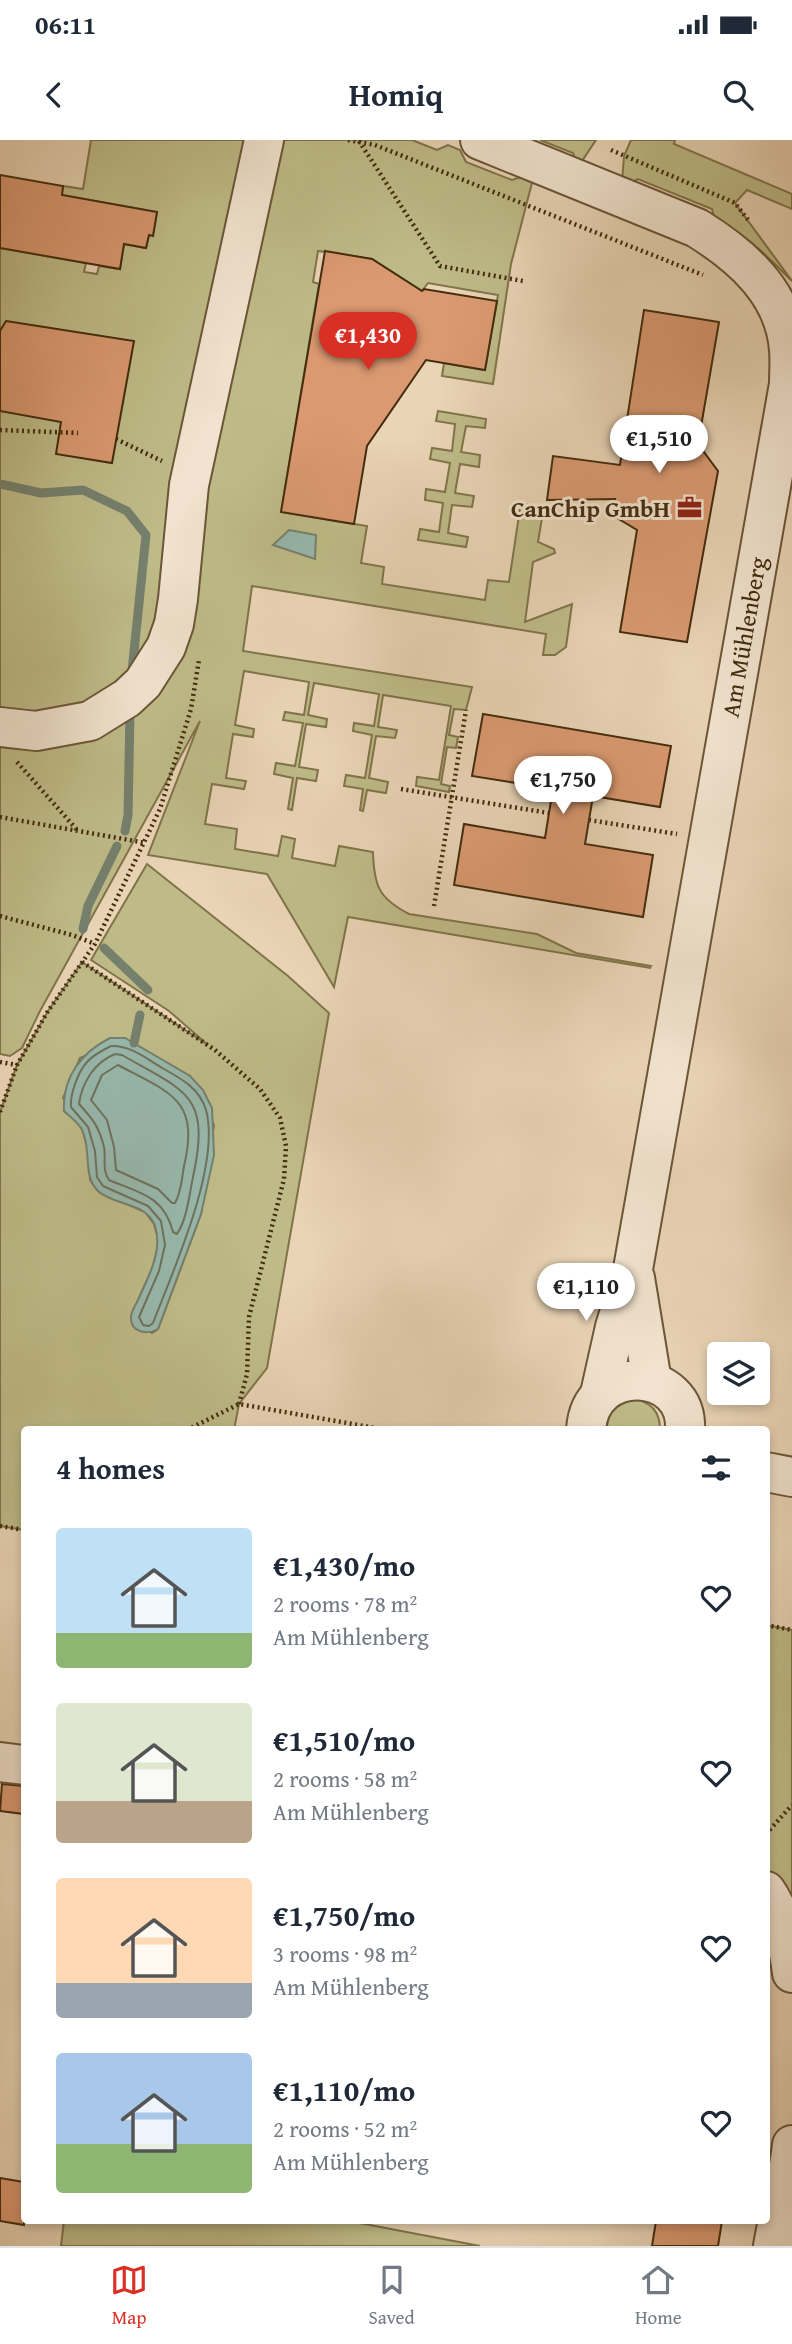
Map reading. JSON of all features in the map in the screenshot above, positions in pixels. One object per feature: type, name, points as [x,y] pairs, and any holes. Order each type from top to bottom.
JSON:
[{"type":"street","points":[[4,740],[90,721],[127,698],[143,683],[166,647],[174,624],[191,475],[264,140]]},
{"type":"street","name":"Am Mühlenberg","points":[[480,140],[697,228],[726,246],[752,268],[769,292],[783,319],[790,341],[789,384],[633,1269],[615,1326],[600,1394],[592,1405],[586,1426]]},
{"type":"street","name":"Am Mühlenberg","points":[[633,1269],[652,1382]]},
{"type":"street","points":[[600,1394],[611,1385],[624,1380],[652,1382],[675,1398],[687,1426]]},
{"type":"street","points":[[770,1473],[792,1477]]},
{"type":"street","points":[[0,1762],[21,1765]]},
{"type":"street","points":[[770,1897],[788,1940],[792,1973]]},
{"type":"street","points":[[773,2246],[792,2145]]},
{"type":"path","points":[[348,140],[375,145],[707,276]]},
{"type":"path","points":[[359,141],[440,266],[523,281]]},
{"type":"path","points":[[0,430],[78,433]]},
{"type":"path","points":[[116,439],[191,475]]},
{"type":"path","points":[[434,906],[466,710]]},
{"type":"path","points":[[4,740],[78,831]]},
{"type":"path","points":[[401,789],[549,813]]},
{"type":"path","points":[[0,817],[146,843]]},
{"type":"path","points":[[589,820],[682,835]]},
{"type":"path","points":[[0,916],[95,944]]},
{"type":"path","points":[[82,962],[215,1050],[260,1088],[280,1118],[286,1146],[284,1179],[249,1317],[247,1374],[239,1404]]},
{"type":"path","points":[[0,1062],[17,1065]]},
{"type":"path","points":[[195,1426],[239,1404],[364,1426]]},
{"type":"path","points":[[0,1526],[21,1530]]},
{"type":"path","points":[[770,1626],[792,1630]]},
{"type":"path","points":[[770,1830],[792,1805]]},
{"type":"shaded area","points":[[91,140],[412,140],[437,150],[448,145],[460,150],[466,162],[512,180],[524,176],[533,179],[511,264],[493,384],[442,376],[444,363],[485,370],[498,295],[428,283],[422,291],[372,259],[318,251],[313,282],[319,284],[281,512],[367,526],[361,563],[384,567],[382,584],[485,600],[488,580],[509,582],[521,502],[543,512],[538,542],[554,549],[555,553],[533,562],[525,622],[572,604],[566,647],[555,655],[543,655],[546,634],[252,586],[243,651],[472,687],[466,710],[454,709],[449,735],[458,737],[456,748],[447,747],[441,784],[450,786],[449,792],[416,786],[417,777],[439,780],[451,706],[383,695],[378,727],[397,730],[395,738],[376,736],[369,778],[388,782],[386,793],[367,790],[363,811],[360,810],[363,789],[344,786],[346,775],[365,778],[372,735],[353,731],[354,723],[374,726],[379,694],[314,683],[308,715],[327,719],[326,727],[306,724],[299,767],[318,770],[316,781],[297,778],[292,810],[288,809],[293,778],[274,774],[276,763],[295,766],[303,723],[283,720],[285,712],[304,715],[309,682],[244,671],[235,725],[254,729],[253,737],[233,734],[226,778],[246,781],[244,789],[212,784],[205,824],[237,829],[235,849],[278,856],[282,836],[295,839],[292,858],[335,866],[339,846],[373,852],[377,882],[384,896],[409,914],[537,934],[576,953],[651,966],[650,968],[348,917],[334,987],[267,874],[148,855],[200,721],[22,1048],[10,1056],[0,1054],[0,248],[86,263],[84,272],[97,274],[99,266],[120,269],[124,244],[146,248],[149,235],[153,235],[157,212],[62,195],[63,186],[83,189]]},
{"type":"shaded area","points":[[540,140],[596,140],[580,164],[576,163],[573,153]]},
{"type":"shaded area","points":[[631,140],[675,140],[674,144],[792,194],[792,209],[747,190],[735,203],[792,281],[747,239],[715,221],[712,209],[638,179],[627,185],[622,182],[624,156]]},
{"type":"shaded area","points":[[438,411],[486,419],[485,428],[466,426],[461,452],[480,455],[479,467],[460,464],[455,493],[474,496],[472,507],[452,505],[448,533],[468,537],[466,547],[418,540],[420,529],[439,532],[443,503],[425,500],[426,489],[445,492],[450,463],[430,459],[432,448],[452,451],[455,424],[436,421]]},
{"type":"shaded area","points":[[147,864],[288,976],[329,1013],[267,1368],[239,1404],[235,1426],[21,1426],[21,1530],[0,1526],[0,1112],[17,1065],[48,1011],[82,962],[208,1045],[169,1011],[91,960]],"holes":[[[125,1039],[190,1076],[214,1125],[201,1214],[158,1329],[152,1333],[131,1316],[152,1269],[159,1243],[154,1224],[145,1212],[99,1192],[90,1180],[89,1152],[82,1129],[63,1098],[80,1058]]]},
{"type":"shaded area","points":[[635,1399],[646,1403],[654,1409],[659,1426],[607,1426],[611,1413],[623,1403]]},
{"type":"shaded area","points":[[770,1626],[792,1630],[792,1973],[770,1901]]},
{"type":"shaded area","points":[[64,2224],[365,2224],[480,2246],[61,2246]]},
{"type":"water","points":[[289,530],[316,535],[315,559],[273,545]]},
{"type":"water","points":[[110,1038],[125,1038],[190,1076],[203,1090],[212,1108],[214,1155],[201,1214],[158,1329],[149,1332],[136,1329],[131,1317],[154,1263],[157,1245],[155,1226],[151,1218],[138,1208],[105,1196],[93,1185],[85,1137],[77,1122],[64,1111],[66,1087],[76,1067],[91,1051]]},
{"type":"building","points":[[0,175],[63,186],[62,195],[157,212],[153,236],[149,235],[146,248],[124,244],[120,269],[0,248]]},
{"type":"building","points":[[325,251],[372,259],[422,291],[424,289],[497,301],[485,370],[426,360],[367,446],[354,524],[281,512]]},
{"type":"building","points":[[644,310],[719,322],[698,444],[718,471],[687,642],[620,632],[637,530],[612,515],[615,499],[547,500],[553,456],[620,465]]},
{"type":"building","points":[[6,321],[134,341],[112,463],[56,454],[61,422],[0,411],[0,331]]},
{"type":"building","points":[[483,714],[671,746],[660,807],[593,796],[585,844],[653,855],[643,917],[454,885],[464,824],[545,838],[553,789],[472,776]]},
{"type":"building","points":[[2,1784],[21,1786],[21,1814],[0,1811]]},
{"type":"building","points":[[0,2178],[21,2182],[21,2224],[24,2225],[0,2221]]},
{"type":"building","points":[[656,2224],[722,2224],[718,2246],[652,2246]]},
{"type":"waterway","points":[[0,484],[41,493],[83,490],[127,511],[146,535],[132,671]]},
{"type":"waterway","points":[[125,831],[128,815],[130,712]]},
{"type":"waterway","points":[[83,929],[88,906],[117,846]]},
{"type":"waterway","points":[[104,948],[148,990]]},
{"type":"waterway","points":[[134,1043],[140,1015]]},
{"type":"place","name":"CanChip GmbH","points":[[690,508]]}]
